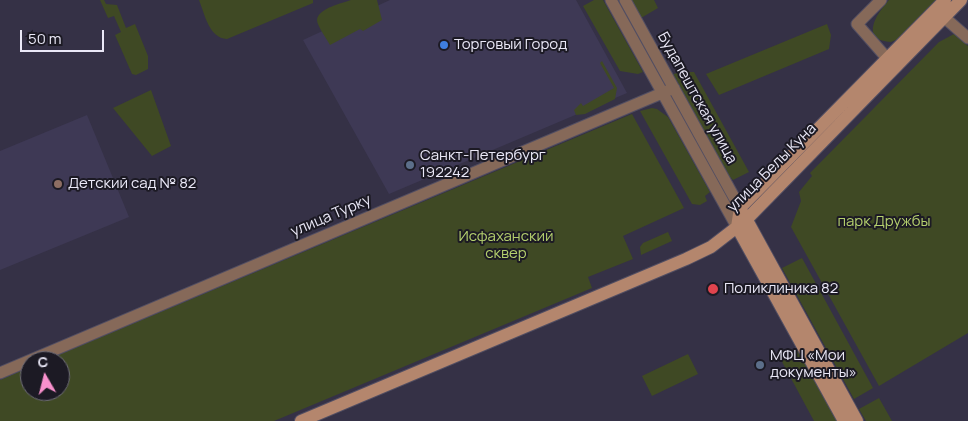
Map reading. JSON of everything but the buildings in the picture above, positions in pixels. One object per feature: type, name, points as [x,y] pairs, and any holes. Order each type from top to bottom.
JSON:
[{"type":"street","name":"Будапештская улица","points":[[611,0],[669,91],[858,421]]},
{"type":"street","name":"Будапештская улица","points":[[625,0],[669,91],[741,218],[844,421]]},
{"type":"street","points":[[881,0],[857,24],[890,63]]},
{"type":"street","name":"улица Белы Куна","points":[[940,13],[945,0]]},
{"type":"street","name":"улица Белы Куна","points":[[741,218],[940,13],[961,0]]},
{"type":"street","points":[[940,13],[968,38]]},
{"type":"street","name":"улица Турку","points":[[0,373],[669,91]]},
{"type":"street","points":[[301,421],[686,259],[711,247],[741,218]]},
{"type":"shaded area","points":[[390,0],[576,0],[627,93],[389,194],[303,40]]},
{"type":"shaded area","name":"Детский сад № 82","points":[[87,115],[129,217],[0,270],[0,151]]},
{"type":"green space","points":[[100,0],[104,0],[106,4],[117,5],[126,28],[135,24],[148,56],[148,69],[136,75],[132,74],[115,35],[121,32],[114,16],[108,18]]},
{"type":"green space","points":[[199,0],[313,0],[313,3],[227,39],[216,35],[208,25]]},
{"type":"green space","points":[[351,0],[377,0],[382,20],[363,31],[360,29],[330,45],[319,26],[318,16],[326,9]]},
{"type":"green space","points":[[594,0],[603,0],[643,72],[638,74],[620,71],[583,6]]},
{"type":"green space","points":[[631,0],[654,0],[658,8],[641,18]]},
{"type":"green space","points":[[889,0],[936,0],[898,39],[891,42],[881,40],[873,31],[876,18]]},
{"type":"green space","points":[[827,24],[831,35],[829,49],[719,95],[706,74]]},
{"type":"green space","name":"парк Дружбы","points":[[954,34],[968,46],[968,333],[879,386],[791,227],[801,201],[799,192],[812,176],[810,173],[939,42]]},
{"type":"green space","points":[[602,61],[617,88],[615,99],[585,114],[576,115],[574,110],[581,103],[583,106],[614,88],[600,63]]},
{"type":"green space","points":[[694,72],[749,172],[733,180],[729,176],[673,74]]},
{"type":"green space","points":[[151,90],[171,146],[152,156],[113,108]]},
{"type":"green space","points":[[652,108],[657,109],[668,117],[710,192],[705,196],[707,201],[700,205],[692,204],[640,111]]},
{"type":"green space","name":"Исфаханский сквер","points":[[632,114],[684,208],[623,236],[633,259],[588,277],[592,288],[274,421],[0,421],[0,380],[20,371],[20,401],[70,401],[70,351],[68,351]]},
{"type":"green space","points":[[668,232],[672,241],[641,255],[640,247],[643,243]]},
{"type":"green space","points":[[802,258],[873,388],[854,399],[782,268]]},
{"type":"green space","points":[[797,348],[837,421],[814,421],[780,358]]},
{"type":"green space","points":[[688,354],[698,374],[652,396],[642,376]]},
{"type":"green space","points":[[879,398],[892,421],[866,421],[859,409]]},
{"type":"place","name":"Торговый Город","points":[[444,45]]},
{"type":"place","name":"Санкт-Петербург 192242","points":[[410,165]]},
{"type":"place","name":"Детский сад № 82","points":[[58,184]]},
{"type":"place","name":"Поликлиника 82","points":[[713,289]]},
{"type":"place","name":"МФЦ «Мои документы»","points":[[760,365]]}]
